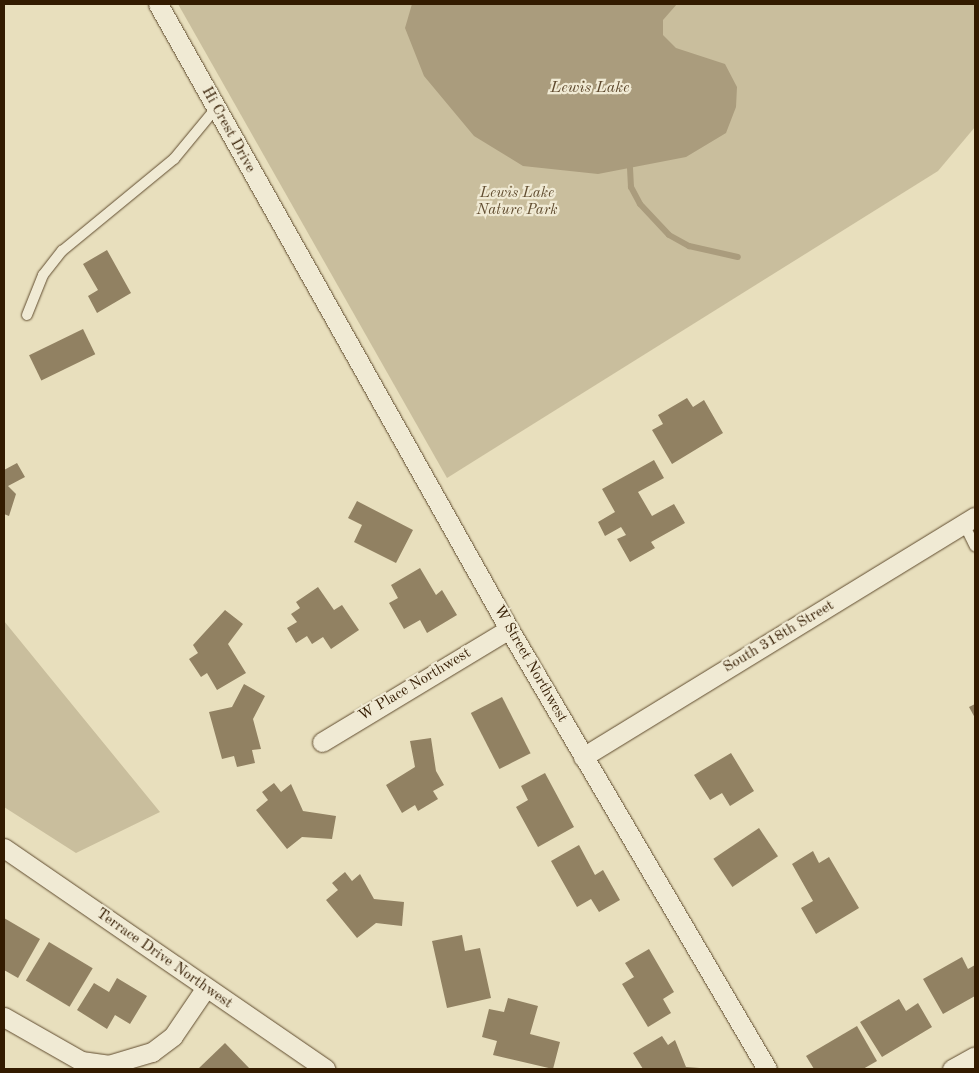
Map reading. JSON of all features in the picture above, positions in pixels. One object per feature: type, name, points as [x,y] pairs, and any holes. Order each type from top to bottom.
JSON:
[{"type":"street","name":"Hi Crest Drive","points":[[158,4],[298,256]]},
{"type":"street","name":"W Street Northwest","points":[[298,256],[583,757],[767,1069]]},
{"type":"street","name":"South 318th Street","points":[[583,757],[970,521]]},
{"type":"street","name":"W Place Northwest","points":[[322,742],[509,628]]},
{"type":"street","name":"Terrace Drive Northwest","points":[[4,848],[205,989],[325,1069]]},
{"type":"street","points":[[4,1017],[81,1061],[108,1065],[152,1052],[173,1036],[205,989]]},
{"type":"street","points":[[952,1069],[975,1056]]},
{"type":"lane","points":[[27,315],[43,274],[62,251],[174,159],[216,108]]},
{"type":"lane","points":[[970,521],[975,547]]},
{"type":"green space","name":"Lewis Lake Nature Park","points":[[178,4],[975,4],[975,127],[938,171],[447,478]]},
{"type":"green space","points":[[4,621],[160,812],[76,853],[4,807]]},
{"type":"water","name":"Lewis Lake","points":[[412,4],[677,4],[663,20],[663,35],[676,48],[725,64],[737,87],[736,107],[726,133],[686,157],[598,174],[523,166],[474,136],[424,76],[405,28]]},
{"type":"building","points":[[107,250],[131,293],[97,313],[88,296],[98,290],[83,264]]},
{"type":"building","points":[[83,329],[95,354],[41,380],[29,355]]},
{"type":"building","points":[[687,398],[693,407],[704,400],[723,433],[672,464],[652,430],[663,424],[658,415]]},
{"type":"building","points":[[654,460],[664,478],[638,492],[652,516],[674,504],[685,523],[651,542],[655,548],[630,562],[617,539],[626,535],[621,527],[605,536],[598,522],[615,512],[602,489]]},
{"type":"building","points":[[17,463],[25,477],[8,486],[16,494],[9,516],[4,514],[4,470]]},
{"type":"building","points":[[357,501],[413,530],[396,563],[354,542],[362,525],[348,518]]},
{"type":"building","points":[[420,568],[436,595],[442,590],[457,615],[427,633],[420,620],[404,629],[389,603],[398,598],[391,585]]},
{"type":"building","points":[[318,587],[334,610],[342,605],[359,630],[331,649],[323,637],[312,644],[307,636],[296,643],[287,628],[297,622],[291,614],[300,608],[296,602]]},
{"type":"building","points":[[225,610],[243,624],[228,644],[246,673],[217,690],[207,673],[201,677],[189,659],[198,653],[193,645]]},
{"type":"building","points":[[244,684],[265,696],[253,719],[261,749],[252,750],[255,763],[237,767],[234,756],[222,759],[209,712],[232,707]]},
{"type":"building","points":[[502,697],[531,753],[499,769],[471,713]]},
{"type":"building","points":[[975,704],[975,718],[969,707]]},
{"type":"building","points":[[431,738],[436,771],[444,785],[433,791],[438,799],[418,811],[415,805],[402,813],[386,785],[415,767],[410,741]]},
{"type":"building","points":[[731,753],[754,791],[730,806],[722,793],[710,800],[694,775]]},
{"type":"building","points":[[545,773],[574,827],[538,847],[516,807],[528,800],[521,786]]},
{"type":"building","points":[[274,783],[281,792],[291,784],[303,811],[336,816],[332,839],[302,837],[287,849],[256,810],[268,800],[262,792]]},
{"type":"building","points":[[759,828],[778,856],[732,887],[713,859]]},
{"type":"building","points":[[579,845],[595,875],[603,870],[620,900],[599,912],[591,899],[577,907],[551,861]]},
{"type":"building","points":[[813,851],[819,863],[829,857],[859,908],[816,934],[801,908],[813,901],[792,864]]},
{"type":"building","points":[[345,872],[352,881],[360,874],[374,899],[404,902],[402,926],[376,923],[357,938],[326,900],[338,890],[332,883]]},
{"type":"building","points":[[4,918],[40,939],[18,978],[4,970]]},
{"type":"building","points":[[462,935],[465,951],[480,948],[491,998],[447,1008],[432,941]]},
{"type":"building","points":[[49,942],[93,968],[70,1007],[26,981]]},
{"type":"building","points":[[649,949],[674,992],[663,999],[671,1013],[648,1027],[622,984],[634,977],[625,963]]},
{"type":"building","points":[[962,957],[968,969],[975,965],[975,996],[943,1014],[923,979]]},
{"type":"building","points":[[117,978],[147,996],[130,1024],[115,1015],[107,1029],[77,1010],[94,983],[109,992]]},
{"type":"building","points":[[508,998],[538,1006],[530,1034],[560,1042],[553,1069],[493,1055],[497,1041],[482,1037],[489,1009],[504,1012]]},
{"type":"building","points":[[899,999],[906,1011],[918,1003],[932,1027],[882,1057],[860,1022]]},
{"type":"building","points":[[857,1026],[877,1061],[863,1069],[814,1069],[806,1056]]},
{"type":"building","points":[[662,1036],[668,1045],[675,1040],[686,1067],[713,1069],[643,1069],[633,1053]]},
{"type":"building","points":[[225,1043],[250,1069],[198,1069]]},
{"type":"waterway","points":[[630,168],[631,187],[640,204],[669,235],[689,246],[738,257]]}]
